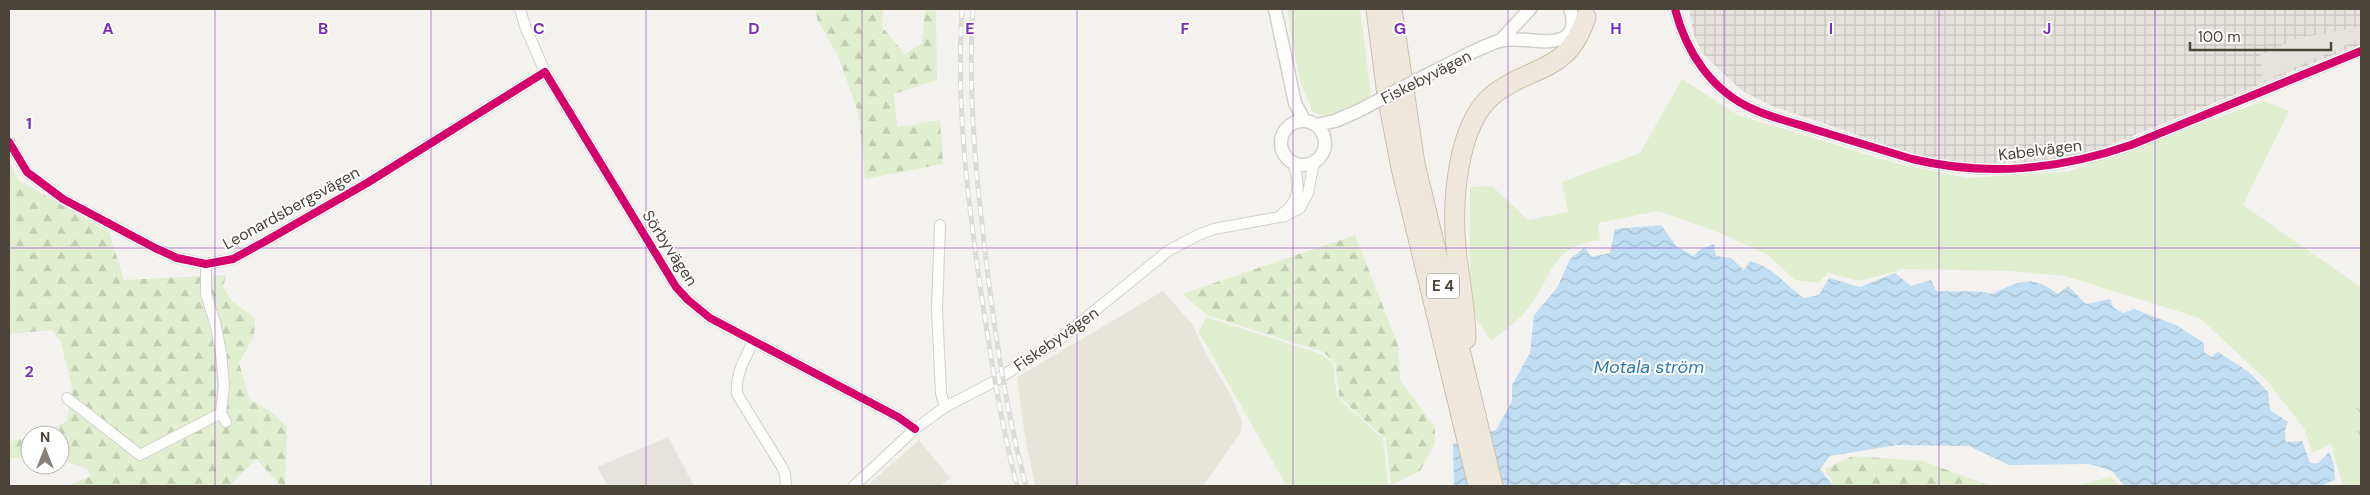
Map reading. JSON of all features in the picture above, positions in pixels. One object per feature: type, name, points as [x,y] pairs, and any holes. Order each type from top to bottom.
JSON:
[{"type":"highway","name":"E 4","points":[[1376,9],[1387,95],[1401,168],[1466,408],[1493,486]]},
{"type":"highway","name":"E 4","points":[[1392,9],[1415,164],[1463,365],[1466,408],[1478,486]]},
{"type":"highway","points":[[1463,365],[1466,337],[1456,246],[1455,219],[1463,148],[1472,121],[1487,101],[1495,94],[1560,60],[1577,39],[1583,11]]},
{"type":"highway","points":[[1532,74],[1556,50],[1569,32]]},
{"type":"street","name":"Sörbyvägen","points":[[520,9],[541,74],[676,287],[688,300],[710,318],[898,416],[915,430]]},
{"type":"street","points":[[1275,9],[1295,103],[1304,120]]},
{"type":"street","name":"Fiskebyvägen","points":[[1500,41],[1530,9]]},
{"type":"street","name":"Kabelvägen","points":[[1675,9],[1682,33],[1695,59],[1715,82],[1742,104],[1773,116],[1912,159],[1950,167],[1986,170],[2041,168],[2095,157],[2131,145],[2361,51]]},
{"type":"street","name":"Fiskebyvägen","points":[[1325,141],[1333,130],[1355,113],[1436,71],[1500,41],[1525,39],[1552,40],[1569,32],[1583,11]]},
{"type":"street","name":"Leonardsbergsvägen","points":[[9,142],[27,172],[63,199],[177,258],[206,264],[233,259],[264,242],[375,178],[541,74]]},
{"type":"street","points":[[1290,124],[1304,120],[1316,125],[1323,132],[1325,141],[1322,156],[1304,166],[1293,163],[1284,155],[1280,144],[1283,133],[1290,124],[1295,103]]},
{"type":"street","name":"Fiskebyvägen","points":[[1316,125],[1355,113]]},
{"type":"street","name":"Fiskebyvägen","points":[[854,486],[915,430],[946,407],[1002,376],[1061,338],[1168,251],[1182,242],[1214,230],[1285,216],[1300,208],[1308,192],[1314,162]]},
{"type":"street","name":"Fiskebyvägen","points":[[1270,219],[1286,210],[1296,199],[1298,181],[1293,163]]},
{"type":"street","points":[[940,225],[937,309],[941,393],[946,407]]},
{"type":"street","points":[[68,398],[140,455],[224,417],[224,385],[221,354],[216,326],[206,294],[206,264]]},
{"type":"street","points":[[753,342],[739,371],[736,384],[737,394],[782,467],[786,486]]},
{"type":"shaded area","points":[[1689,9],[2361,9],[2361,44],[2087,154],[2045,161],[1975,164],[1911,153],[1772,106],[1741,90],[1702,53],[1694,35]]},
{"type":"shaded area","points":[[2361,27],[2361,39],[2263,81],[2260,55],[2298,38]]},
{"type":"shaded area","points":[[1163,291],[1192,324],[1207,356],[1231,395],[1242,422],[1240,434],[1203,486],[1035,486],[1024,431],[1017,377]]},
{"type":"shaded area","points":[[668,437],[694,486],[608,486],[597,467]]},
{"type":"shaded area","points":[[919,440],[950,478],[940,486],[868,485]]},
{"type":"green space","points":[[815,9],[883,9],[882,27],[905,54],[922,43],[925,9],[936,9],[937,80],[894,94],[897,127],[940,120],[943,164],[865,179],[859,115],[838,56],[818,21]]},
{"type":"green space","points":[[1287,9],[1360,9],[1371,96],[1342,112],[1326,115],[1312,111],[1299,77]]},
{"type":"green space","points":[[1682,79],[1738,115],[1895,163],[1967,178],[2067,172],[2264,101],[2289,111],[2243,205],[2361,287],[2361,486],[2343,486],[2331,444],[2312,453],[2305,430],[2268,382],[2200,318],[2065,276],[2011,271],[1903,269],[1860,281],[1828,273],[1818,283],[1795,280],[1768,255],[1720,233],[1659,211],[1598,223],[1600,240],[1583,243],[1561,257],[1526,311],[1491,341],[1470,309],[1470,187],[1492,186],[1528,220],[1568,212],[1562,182],[1640,153]]},
{"type":"green space","points":[[9,162],[18,180],[109,232],[124,280],[226,275],[223,287],[232,301],[255,318],[254,336],[239,363],[249,399],[273,413],[287,427],[285,486],[281,486],[256,459],[229,486],[67,486],[91,476],[86,468],[70,463],[70,425],[60,425],[67,421],[72,388],[61,342],[52,330],[9,334]]},
{"type":"green space","points":[[1355,235],[1398,345],[1400,380],[1435,427],[1435,443],[1420,471],[1391,485],[1386,439],[1339,397],[1335,363],[1323,352],[1207,315],[1182,294]]},
{"type":"green space","points":[[1206,317],[1321,354],[1333,363],[1337,397],[1383,439],[1388,486],[1295,486],[1285,483],[1199,332]]},
{"type":"green space","points":[[2361,404],[2361,443],[2351,415]]},
{"type":"green space","points":[[20,439],[20,458],[9,458],[9,441]]},
{"type":"green space","points":[[1853,456],[1923,461],[1991,486],[1834,486],[1825,469]]},
{"type":"green space","points":[[2111,477],[2120,486],[2075,486]]},
{"type":"water","name":"Motala ström","points":[[1661,225],[1676,246],[1693,256],[1701,249],[1714,244],[1716,256],[1731,258],[1744,270],[1750,261],[1759,264],[1773,272],[1804,298],[1819,295],[1829,278],[1860,287],[1895,273],[1911,286],[1931,280],[1936,291],[1992,294],[2018,283],[2033,282],[2041,284],[2058,294],[2068,286],[2086,304],[2110,299],[2113,307],[2123,313],[2134,309],[2176,325],[2204,343],[2204,352],[2211,357],[2218,352],[2249,372],[2268,392],[2270,410],[2288,422],[2285,430],[2286,442],[2302,441],[2310,463],[2318,463],[2329,452],[2334,465],[2335,480],[2324,486],[2125,486],[2112,471],[2089,464],[2009,465],[1969,446],[1897,445],[1830,456],[1820,469],[1833,486],[1646,486],[1622,483],[1618,486],[1454,486],[1453,444],[1496,430],[1512,401],[1512,385],[1530,353],[1534,315],[1557,288],[1570,259],[1585,247],[1591,257],[1610,253],[1615,229]]},
{"type":"railway","points":[[962,9],[960,78],[971,216],[996,386],[1017,486]]},
{"type":"railway","points":[[973,9],[971,65],[975,148],[990,296],[1011,423],[1026,486]]},
{"type":"cycle path","points":[[1675,9],[1686,40],[1703,69],[1726,93],[1740,102],[1776,118],[1912,159],[1968,168],[2022,168],[2049,165],[2104,154],[2131,145],[2361,51]]},
{"type":"cycle path","points":[[9,142],[27,172],[63,199],[155,248],[177,258],[206,264],[233,259],[264,242],[367,183],[545,72],[676,287],[688,300],[710,318],[898,417],[915,429]]}]
